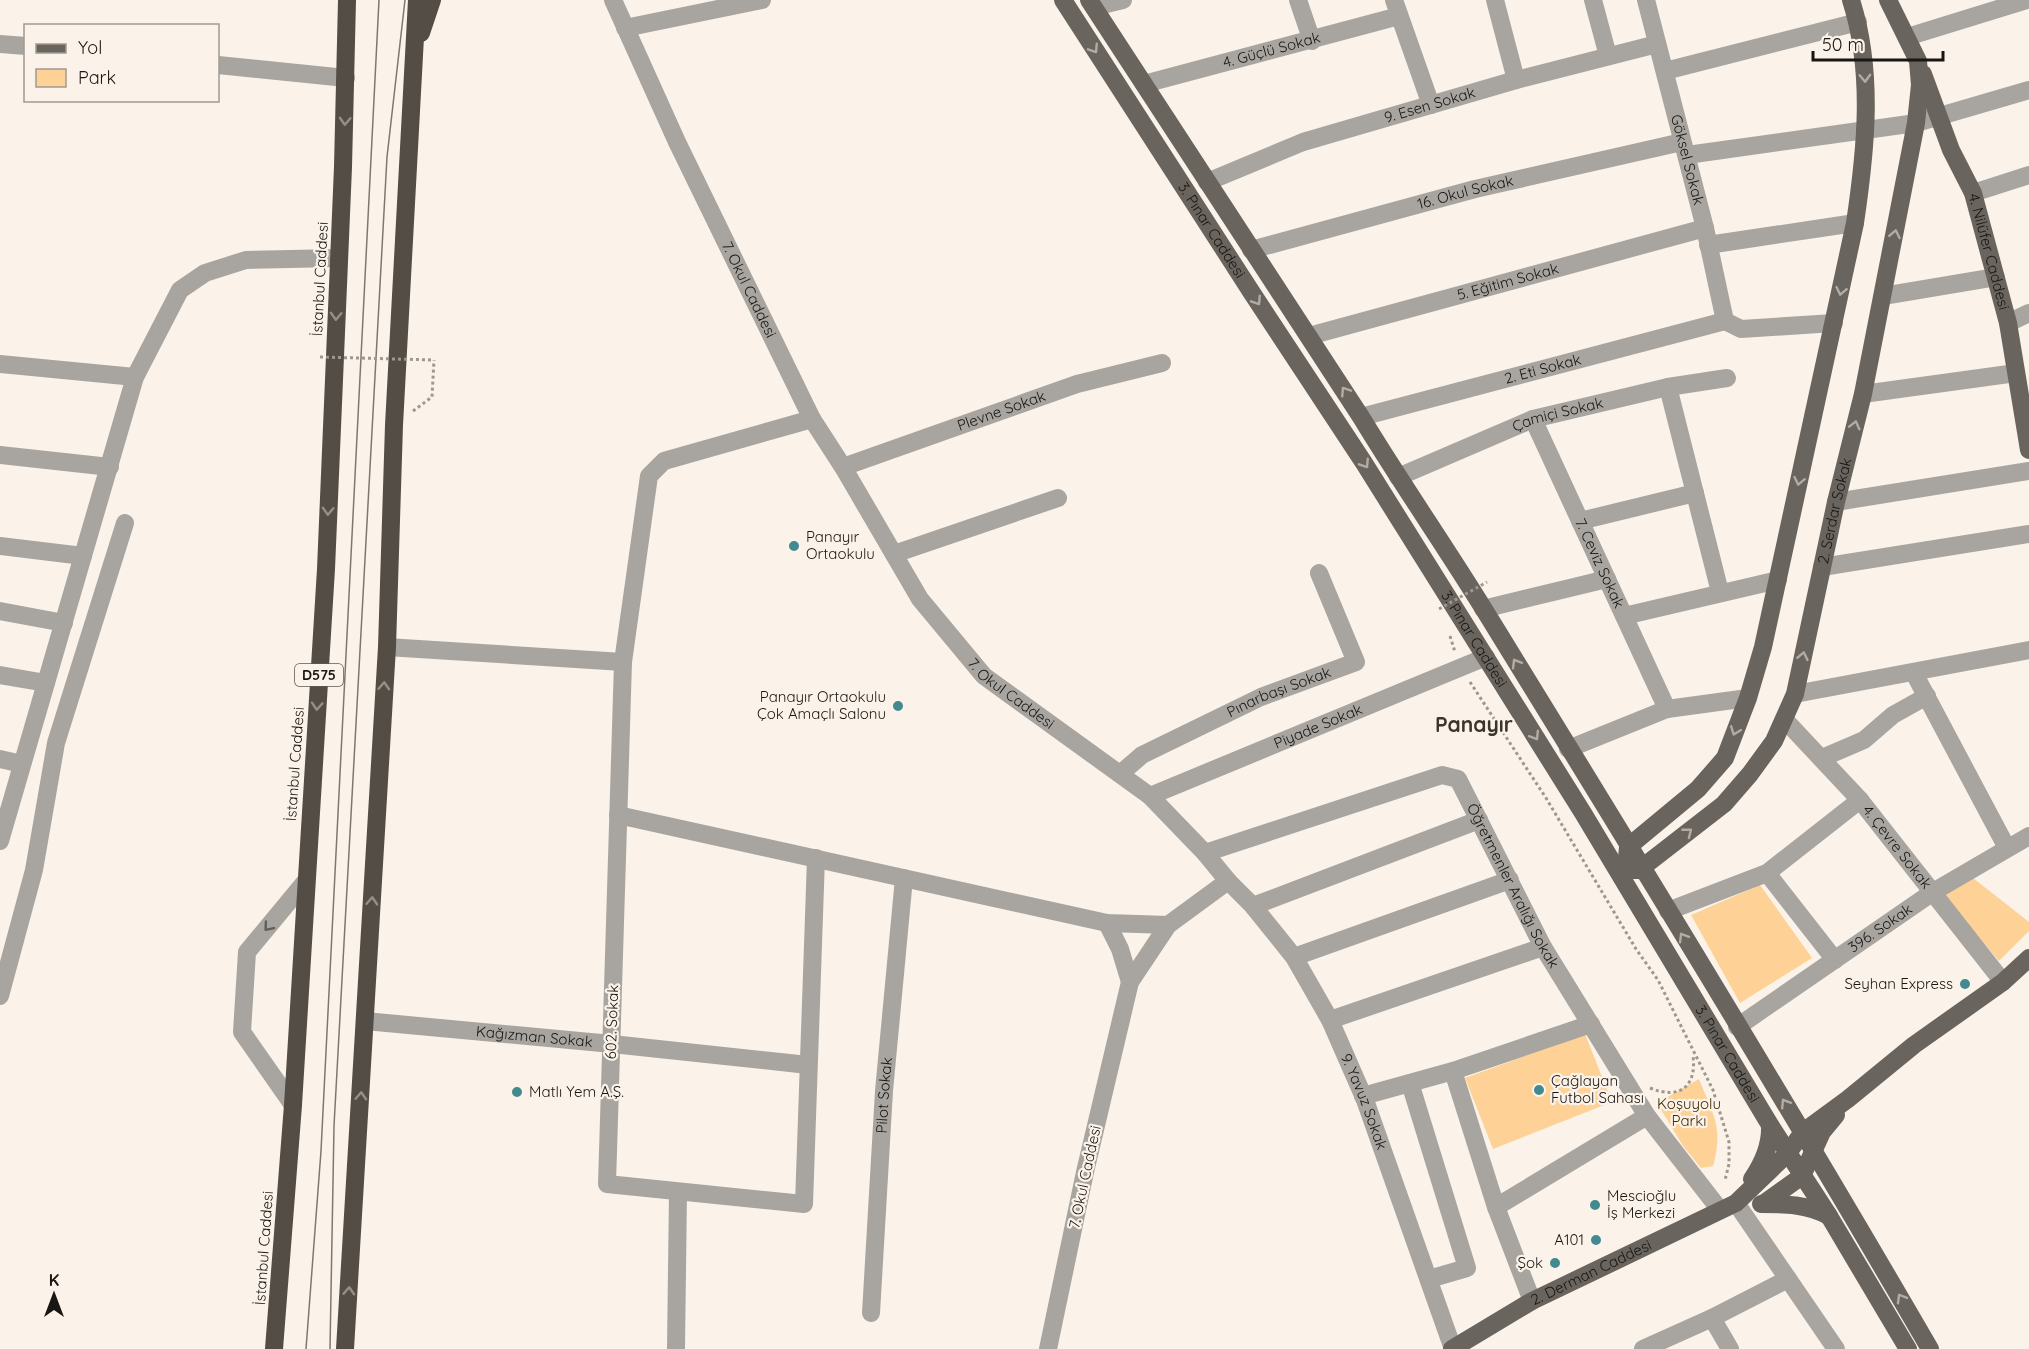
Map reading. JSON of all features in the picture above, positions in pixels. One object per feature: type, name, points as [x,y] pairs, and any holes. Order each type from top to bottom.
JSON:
[{"type":"highway","name":"İstanbul Caddesi","points":[[274,1349],[293,1105],[326,569],[346,78],[347,0]]},
{"type":"highway","points":[[345,1349],[387,647],[394,424],[417,0]]},
{"type":"highway","points":[[413,54],[432,0]]},
{"type":"main road","name":"3. Pınar Caddesi","points":[[1063,0],[1364,463],[1486,657],[1908,1349]]},
{"type":"main road","points":[[1628,847],[1698,789],[1725,758],[1748,698],[1763,647],[1855,223],[1864,168],[1866,74],[1858,22],[1851,0]]},
{"type":"main road","name":"4. Nilüfer Caddesi","points":[[1888,0],[1907,36],[1951,150],[1973,193],[2008,322],[2029,450]]},
{"type":"main road","points":[[1092,3],[1484,609],[1628,847],[1634,868],[1636,902]]},
{"type":"main road","name":"4. Nilüfer Caddesi","points":[[1918,61],[1918,98]]},
{"type":"main road","name":"2. Serdar Sokak","points":[[1634,868],[1724,804],[1774,741],[1795,694],[1836,502],[1863,394],[1916,123],[1918,98]]},
{"type":"main road","points":[[1583,813],[1615,860],[1634,868],[1668,911],[1803,1132],[1930,1349]]},
{"type":"main road","points":[[1728,1207],[1788,1153],[1803,1132],[1914,1045],[2003,982],[2029,958]]},
{"type":"main road","points":[[1763,1204],[1802,1176],[1822,1132],[1848,1099]]},
{"type":"main road","points":[[1728,1207],[1758,1172],[1767,1151],[1771,1135],[1770,1125]]},
{"type":"main road","points":[[1728,1207],[1763,1204],[1800,1205],[1828,1216]]},
{"type":"main road","name":"2. Derman Caddesi","points":[[1452,1349],[1532,1301],[1728,1207]]},
{"type":"street","name":"7. Okul Caddesi","points":[[613,0],[676,142],[812,419],[921,599],[984,676],[1150,796],[1228,881],[1168,925],[1130,982],[1085,1173],[1048,1349]]},
{"type":"street","points":[[625,28],[762,0]]},
{"type":"street","points":[[1092,3],[1123,0]]},
{"type":"street","points":[[1298,0],[1312,40]]},
{"type":"street","points":[[1494,0],[1516,80]]},
{"type":"street","points":[[1593,0],[1608,56]]},
{"type":"street","name":"Göksel Sokak","points":[[1646,0],[1706,236],[1725,321]]},
{"type":"street","points":[[1907,36],[2027,0]]},
{"type":"street","points":[[1397,8],[1431,105]]},
{"type":"street","name":"4. Güçlü Sokak","points":[[1144,84],[1312,40],[1397,8]]},
{"type":"street","points":[[1665,71],[1858,22]]},
{"type":"street","points":[[0,44],[24,46]]},
{"type":"street","name":"9. Esen Sokak","points":[[1207,182],[1303,142],[1516,80],[1657,44]]},
{"type":"street","points":[[219,65],[346,78]]},
{"type":"street","name":"16. Okul Sokak","points":[[1251,250],[1475,189],[1684,148],[1916,123],[2029,90]]},
{"type":"street","points":[[1973,193],[2029,175]]},
{"type":"street","name":"5. Eğitim Sokak","points":[[1309,336],[1706,236],[1855,223]]},
{"type":"street","points":[[0,841],[135,376],[180,290],[205,273],[246,260],[338,258]]},
{"type":"street","points":[[1883,296],[1996,277]]},
{"type":"street","points":[[2008,322],[2029,313]]},
{"type":"street","points":[[1725,321],[1741,329],[1834,322]]},
{"type":"street","name":"2. Eti Sokak","points":[[1361,417],[1725,321]]},
{"type":"street","name":"Plevne Sokak","points":[[843,467],[1077,384],[1162,363]]},
{"type":"street","points":[[0,364],[135,376]]},
{"type":"street","points":[[1863,394],[2016,372]]},
{"type":"street","name":"Çamiçi Sokak","points":[[1398,477],[1533,419],[1668,387],[1727,378]]},
{"type":"street","points":[[1668,387],[1720,592]]},
{"type":"street","name":"602. Sokak","points":[[808,1065],[804,1204],[607,1184],[623,662],[649,476],[664,461],[812,419]]},
{"type":"street","name":"7. Ceviz Sokak","points":[[1533,419],[1667,708]]},
{"type":"street","points":[[0,455],[110,467]]},
{"type":"street","points":[[1836,502],[2029,471]]},
{"type":"street","points":[[1580,521],[1695,493]]},
{"type":"street","points":[[894,554],[1058,498]]},
{"type":"street","points":[[0,996],[34,870],[56,743],[125,523]]},
{"type":"street","points":[[1822,567],[2029,534]]},
{"type":"street","points":[[0,546],[83,556]]},
{"type":"street","name":"Pınarbaşı Sokak","points":[[1120,774],[1142,755],[1241,706],[1356,662],[1319,573]]},
{"type":"street","points":[[1484,609],[1607,579]]},
{"type":"street","points":[[1624,616],[1778,580]]},
{"type":"street","points":[[0,611],[64,623]]},
{"type":"street","points":[[387,647],[623,662]]},
{"type":"street","points":[[1795,694],[2029,650]]},
{"type":"street","name":"Piyade Sokak","points":[[1150,796],[1486,657]]},
{"type":"street","points":[[1914,673],[2007,848]]},
{"type":"street","points":[[0,675],[46,683]]},
{"type":"street","points":[[1822,759],[1864,740],[1893,716],[1927,696]]},
{"type":"street","points":[[1568,749],[1667,708],[1748,698]]},
{"type":"street","name":"4. Çevre Sokak","points":[[1784,719],[1860,800],[2003,982]]},
{"type":"street","points":[[0,759],[22,764]]},
{"type":"street","name":"Öğretmenler Aralığı Sokak","points":[[1204,853],[1442,775],[1458,779],[1543,946],[1647,1116],[1788,1279],[1836,1349]]},
{"type":"street","points":[[1668,911],[1767,873],[1860,800]]},
{"type":"street","points":[[618,815],[1107,923],[1168,925]]},
{"type":"street","points":[[1253,906],[1479,820]]},
{"type":"street","name":"396. Sokak","points":[[1737,1027],[1933,892],[2029,836]]},
{"type":"street","points":[[808,1065],[816,858]]},
{"type":"street","points":[[1767,873],[1834,960]]},
{"type":"street","name":"Pilot Sokak","points":[[871,1313],[884,1091],[904,878]]},
{"type":"street","points":[[1294,957],[1510,880]]},
{"type":"street","name":"9. Yavuz Sokak","points":[[1228,881],[1253,906],[1294,957],[1330,1020],[1363,1096],[1429,1278],[1452,1349]]},
{"type":"street","points":[[293,1105],[242,1032],[247,952],[305,882]]},
{"type":"street","points":[[1107,923],[1120,949],[1130,982]]},
{"type":"street","points":[[1330,1020],[1543,946]]},
{"type":"street","name":"Kağızman Sokak","points":[[365,1021],[808,1065]]},
{"type":"street","points":[[1363,1096],[1453,1071],[1591,1024]]},
{"type":"street","points":[[1453,1071],[1496,1207],[1532,1301]]},
{"type":"street","points":[[1410,1083],[1467,1268],[1429,1278]]},
{"type":"street","points":[[1496,1207],[1647,1116]]},
{"type":"street","points":[[676,1349],[678,1192]]},
{"type":"street","points":[[1643,1349],[1712,1318],[1788,1279]]},
{"type":"street","points":[[1712,1318],[1730,1349]]},
{"type":"path","points":[[320,357],[434,360],[432,397]]},
{"type":"path","points":[[1439,609],[1487,582]]},
{"type":"path","points":[[1450,635],[1460,668],[1541,789],[1636,949],[1658,980],[1713,1090],[1729,1142],[1729,1164],[1725,1180]]},
{"type":"path","points":[[1647,1086],[1668,1093],[1678,1093],[1685,1088],[1694,1065],[1693,1051]]},
{"type":"green space","points":[[1968,874],[2029,922],[2029,931],[1999,961],[1942,893]]},
{"type":"green space","points":[[1760,885],[1812,958],[1740,1003],[1691,915]]},
{"type":"green space","name":"Çağlayan Futbol Sahası","points":[[1585,1034],[1612,1102],[1493,1149],[1465,1078]]},
{"type":"green space","name":"Koşuyolu Parkı","points":[[1699,1079],[1717,1131],[1713,1166],[1701,1168],[1683,1146],[1657,1103]]},
{"type":"tram line","points":[[306,1349],[321,1151],[379,0]]},
{"type":"tram line","points":[[330,1349],[334,1126],[387,157],[405,0]]},
{"type":"place","name":"Panayır Ortaokulu","points":[[794,546]]},
{"type":"place","name":"Panayır Ortaokulu Çok Amaçlı Salonu","points":[[898,706]]},
{"type":"place","name":"Seyhan Express","points":[[1965,984]]},
{"type":"place","name":"Çağlayan Futbol Sahası","points":[[1539,1090]]},
{"type":"place","name":"Matlı Yem A.Ş.","points":[[517,1092]]},
{"type":"place","name":"Mescioğlu İş Merkezi","points":[[1595,1205]]},
{"type":"place","name":"A101","points":[[1596,1240]]},
{"type":"place","name":"Şok","points":[[1555,1263]]},
{"type":"district","name":"Panayır","points":[[1474,725]]}]
